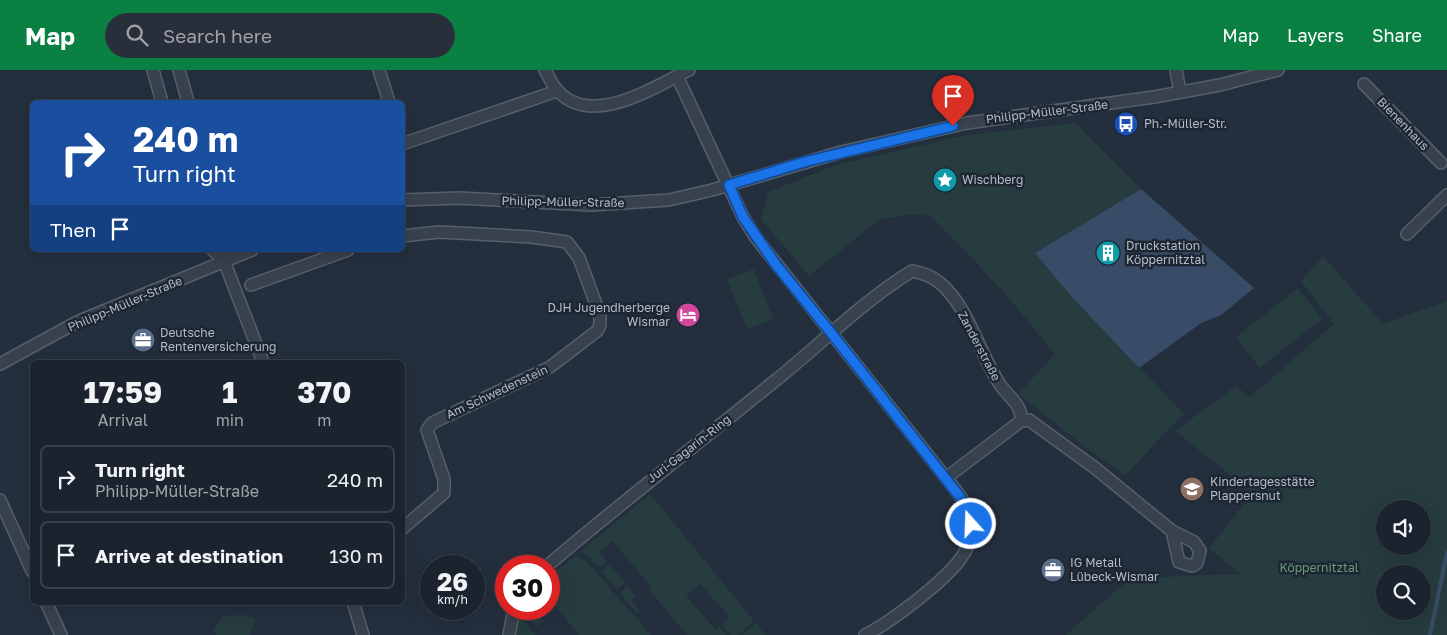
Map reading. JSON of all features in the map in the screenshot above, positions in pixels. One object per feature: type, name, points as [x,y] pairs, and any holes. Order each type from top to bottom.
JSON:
[{"type":"street","points":[[153,70],[161,100]]},
{"type":"street","points":[[179,70],[187,100]]},
{"type":"street","points":[[379,70],[388,100]]},
{"type":"street","points":[[545,70],[557,91],[584,105],[601,106],[622,101],[689,70]]},
{"type":"street","points":[[1176,70],[1180,92]]},
{"type":"street","name":"Philipp-Müller-Straße","points":[[405,200],[460,198],[618,205],[669,200],[729,185],[841,152],[966,123],[1180,92],[1220,85],[1278,70]]},
{"type":"street","points":[[677,76],[756,238],[946,478],[960,497],[970,516],[971,533],[966,550],[954,567],[920,596],[865,635]]},
{"type":"street","name":"Bienenhaus","points":[[1364,84],[1445,163]]},
{"type":"street","points":[[405,143],[557,91]]},
{"type":"street","points":[[1407,234],[1447,195]]},
{"type":"street","name":"Am Schwedenstein","points":[[405,236],[440,232],[531,237],[567,242],[579,258],[600,315],[600,325],[597,331],[550,367],[432,423],[427,430],[444,479],[444,493],[405,526]]},
{"type":"street","name":"Philipp-Müller-Straße","points":[[0,364],[79,321],[224,256],[243,252]]},
{"type":"street","points":[[255,284],[343,252]]},
{"type":"street","points":[[224,256],[262,360]]},
{"type":"street","name":"Zanderstraße","points":[[832,334],[901,278],[912,271],[925,274],[941,283],[974,332],[991,371],[1020,409],[1021,421]]},
{"type":"street","name":"Juri-Gagarin-Ring","points":[[560,555],[644,484],[708,435],[832,334]]},
{"type":"street","points":[[946,478],[1021,421],[1029,420],[1038,424],[1172,531]]},
{"type":"street","points":[[0,500],[30,567]]},
{"type":"street","points":[[47,605],[61,635]]},
{"type":"street","points":[[354,605],[363,635]]},
{"type":"street","points":[[509,635],[512,620]]},
{"type":"green space","points":[[1075,123],[1141,189],[1035,253],[1071,296],[1184,414],[1125,475],[1088,449],[1018,394],[1055,354],[1002,290],[931,216],[911,214],[879,220],[809,276],[761,219],[768,192],[836,165],[966,135]]},
{"type":"green space","name":"Köppernitztal","points":[[1323,256],[1383,324],[1447,301],[1447,635],[1066,635],[1130,578],[1240,574],[1209,548],[1253,493],[1175,431],[1236,386],[1250,397],[1334,324],[1301,281]]},
{"type":"green space","points":[[754,269],[773,319],[747,329],[727,279]]},
{"type":"green space","points":[[1298,288],[1322,319],[1260,368],[1236,337]]},
{"type":"green space","points":[[650,494],[754,621],[738,635],[731,635],[722,625],[730,617],[700,584],[686,596],[716,630],[720,627],[727,635],[687,635],[650,591],[651,587],[613,541],[599,551],[607,561],[600,567],[581,551]]},
{"type":"green space","points":[[576,556],[585,560],[651,635],[579,635],[560,612],[560,568]]},
{"type":"green space","points":[[610,565],[625,583],[617,589],[601,572]]},
{"type":"green space","points":[[627,586],[636,597],[632,600],[640,611],[637,613],[620,593]]},
{"type":"green space","points":[[241,615],[256,619],[250,635],[216,635],[213,629],[224,616]]},
{"type":"green space","points":[[516,620],[524,620],[536,635],[513,635]]},
{"type":"green space","points":[[530,620],[542,620],[544,622],[536,627]]},
{"type":"green space","points":[[756,623],[765,635],[742,635]]},
{"type":"water","points":[[1141,189],[1254,288],[1221,315],[1201,323],[1139,368],[1071,296],[1035,253]]},
{"type":"waterway","points":[[1430,635],[1447,553]]},
{"type":"place","name":"Ph.-Müller-Str.","points":[[1126,124]]},
{"type":"place","name":"Wischberg","points":[[945,180]]},
{"type":"place","name":"Druckstation Köppernitztal","points":[[1108,253]]},
{"type":"place","name":"DJH Jugendherberge Wismar","points":[[688,315]]},
{"type":"place","name":"Deutsche Rentenversicherung","points":[[143,340]]},
{"type":"place","name":"Kindertagesstätte Plappersnut","points":[[1192,489]]},
{"type":"place","name":"IG Metall Lübeck-Wismar","points":[[1053,570]]},
{"type":"route","points":[[953,126],[895,138],[804,162],[729,185],[743,217],[756,238],[960,497],[966,506],[971,524]]}]
